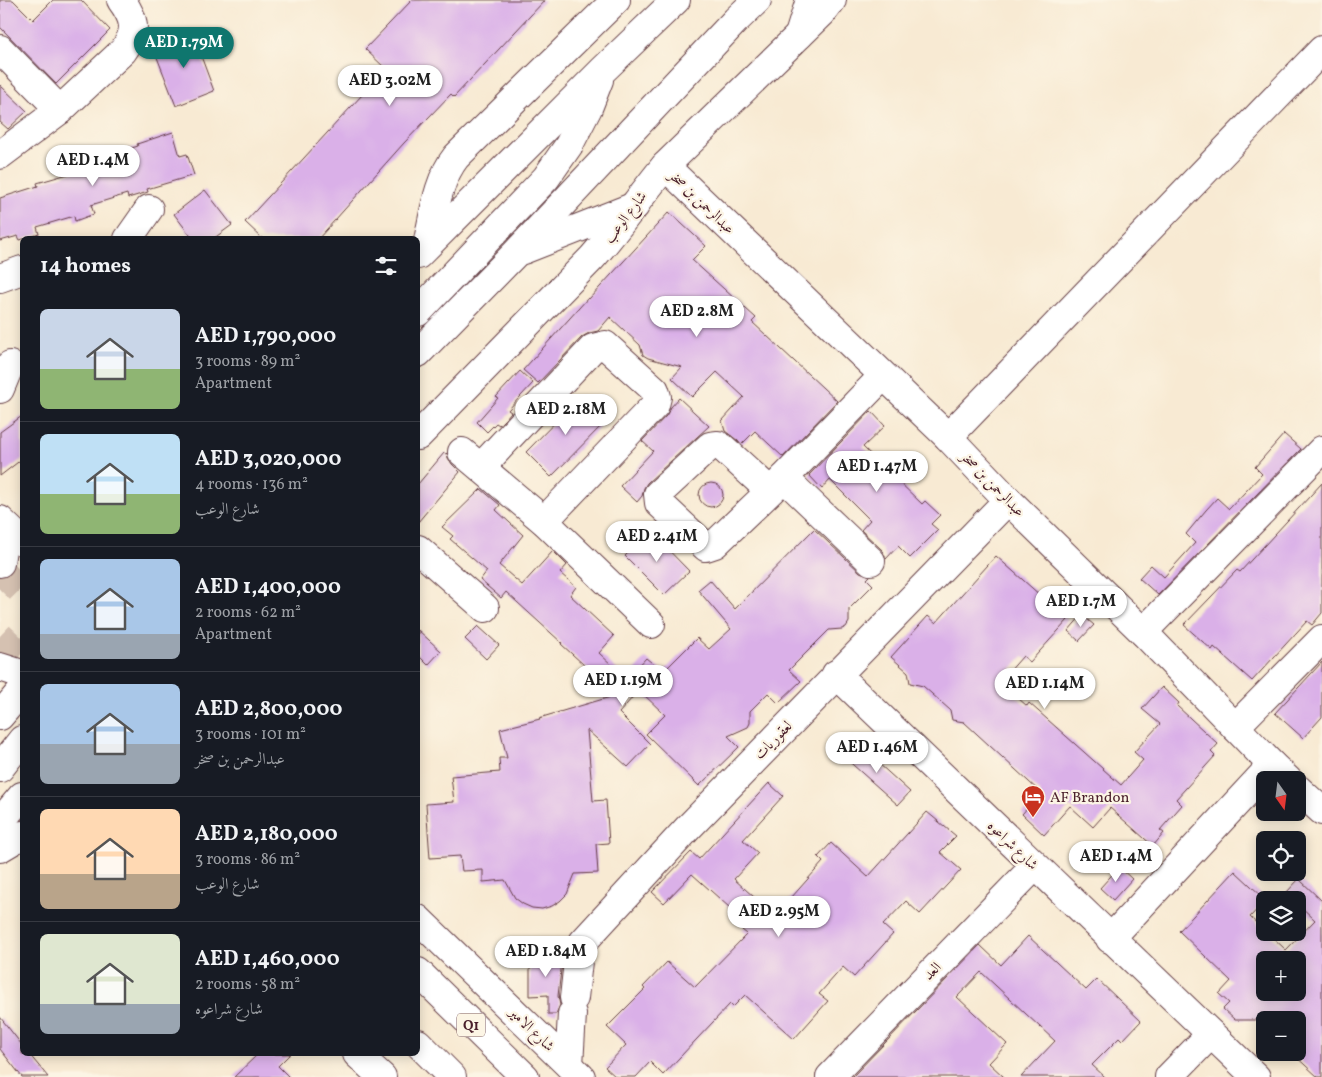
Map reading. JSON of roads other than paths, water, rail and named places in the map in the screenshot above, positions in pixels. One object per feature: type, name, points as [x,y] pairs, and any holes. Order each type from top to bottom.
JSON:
[{"type":"main road","points":[[0,155],[60,110],[123,51],[132,40],[133,25],[130,12],[121,0]]},
{"type":"main road","points":[[422,250],[676,0]]},
{"type":"main road","points":[[420,351],[515,254],[756,0]]},
{"type":"main road","points":[[799,35],[810,0]]},
{"type":"main road","name":"شارع الوعب","points":[[424,429],[592,258],[665,166],[822,13],[832,0]]},
{"type":"main road","points":[[422,250],[448,167],[606,5]]},
{"type":"main road","points":[[0,49],[60,110]]},
{"type":"main road","points":[[948,437],[1322,50]]},
{"type":"main road","points":[[420,310],[546,178],[569,145],[588,108],[603,70]]},
{"type":"main road","name":"عبدالرحمن بن صخر","points":[[665,166],[948,437],[1008,500],[1143,632],[1278,771]]},
{"type":"main road","points":[[515,254],[635,206]]},
{"type":"main road","points":[[130,236],[149,209]]},
{"type":"main road","points":[[0,278],[20,271]]},
{"type":"main road","points":[[465,455],[593,348],[605,346],[655,390],[657,397],[655,405],[544,521]]},
{"type":"main road","points":[[871,561],[777,485],[883,376]]},
{"type":"main road","points":[[424,429],[465,455],[544,521],[651,624]]},
{"type":"main road","points":[[1143,632],[1322,450]]},
{"type":"main road","name":"لعقوريات","points":[[575,1071],[573,1006],[579,952],[582,942],[836,674],[1008,500]]},
{"type":"main road","points":[[0,514],[20,527]]},
{"type":"main road","points":[[0,520],[20,539]]},
{"type":"main road","points":[[0,543],[2,549],[0,563]]},
{"type":"main road","points":[[420,551],[485,608]]},
{"type":"main road","points":[[1235,727],[1322,639]]},
{"type":"main road","points":[[0,667],[20,673]]},
{"type":"main road","name":"شارع شراعوه","points":[[836,674],[1110,939],[1256,1077]]},
{"type":"main road","points":[[0,716],[20,692]]},
{"type":"main road","points":[[0,738],[20,729]]},
{"type":"main road","points":[[0,768],[20,743]]},
{"type":"main road","name":"عبدالرحمن بن صخر","points":[[1110,939],[1256,796]]},
{"type":"main road","points":[[1306,796],[1322,811]]},
{"type":"main road","points":[[0,822],[20,798]]},
{"type":"main road","points":[[0,848],[20,836]]},
{"type":"main road","name":"العد","points":[[830,1077],[1035,866]]},
{"type":"main road","name":"شارع الامير","points":[[420,921],[575,1071]]},
{"type":"main road","name":"Q1","points":[[420,974],[525,1077]]},
{"type":"main road","points":[[1169,1077],[1211,1034]]},
{"type":"main road","points":[[420,1045],[452,1077]]},
{"type":"main road","points":[[360,1056],[382,1077]]},
{"type":"tunnel","points":[[0,570],[20,590]]},
{"type":"tunnel","points":[[0,636],[20,655]]},
{"type":"place","name":"AF Brandon","points":[[1033,818]]}]
